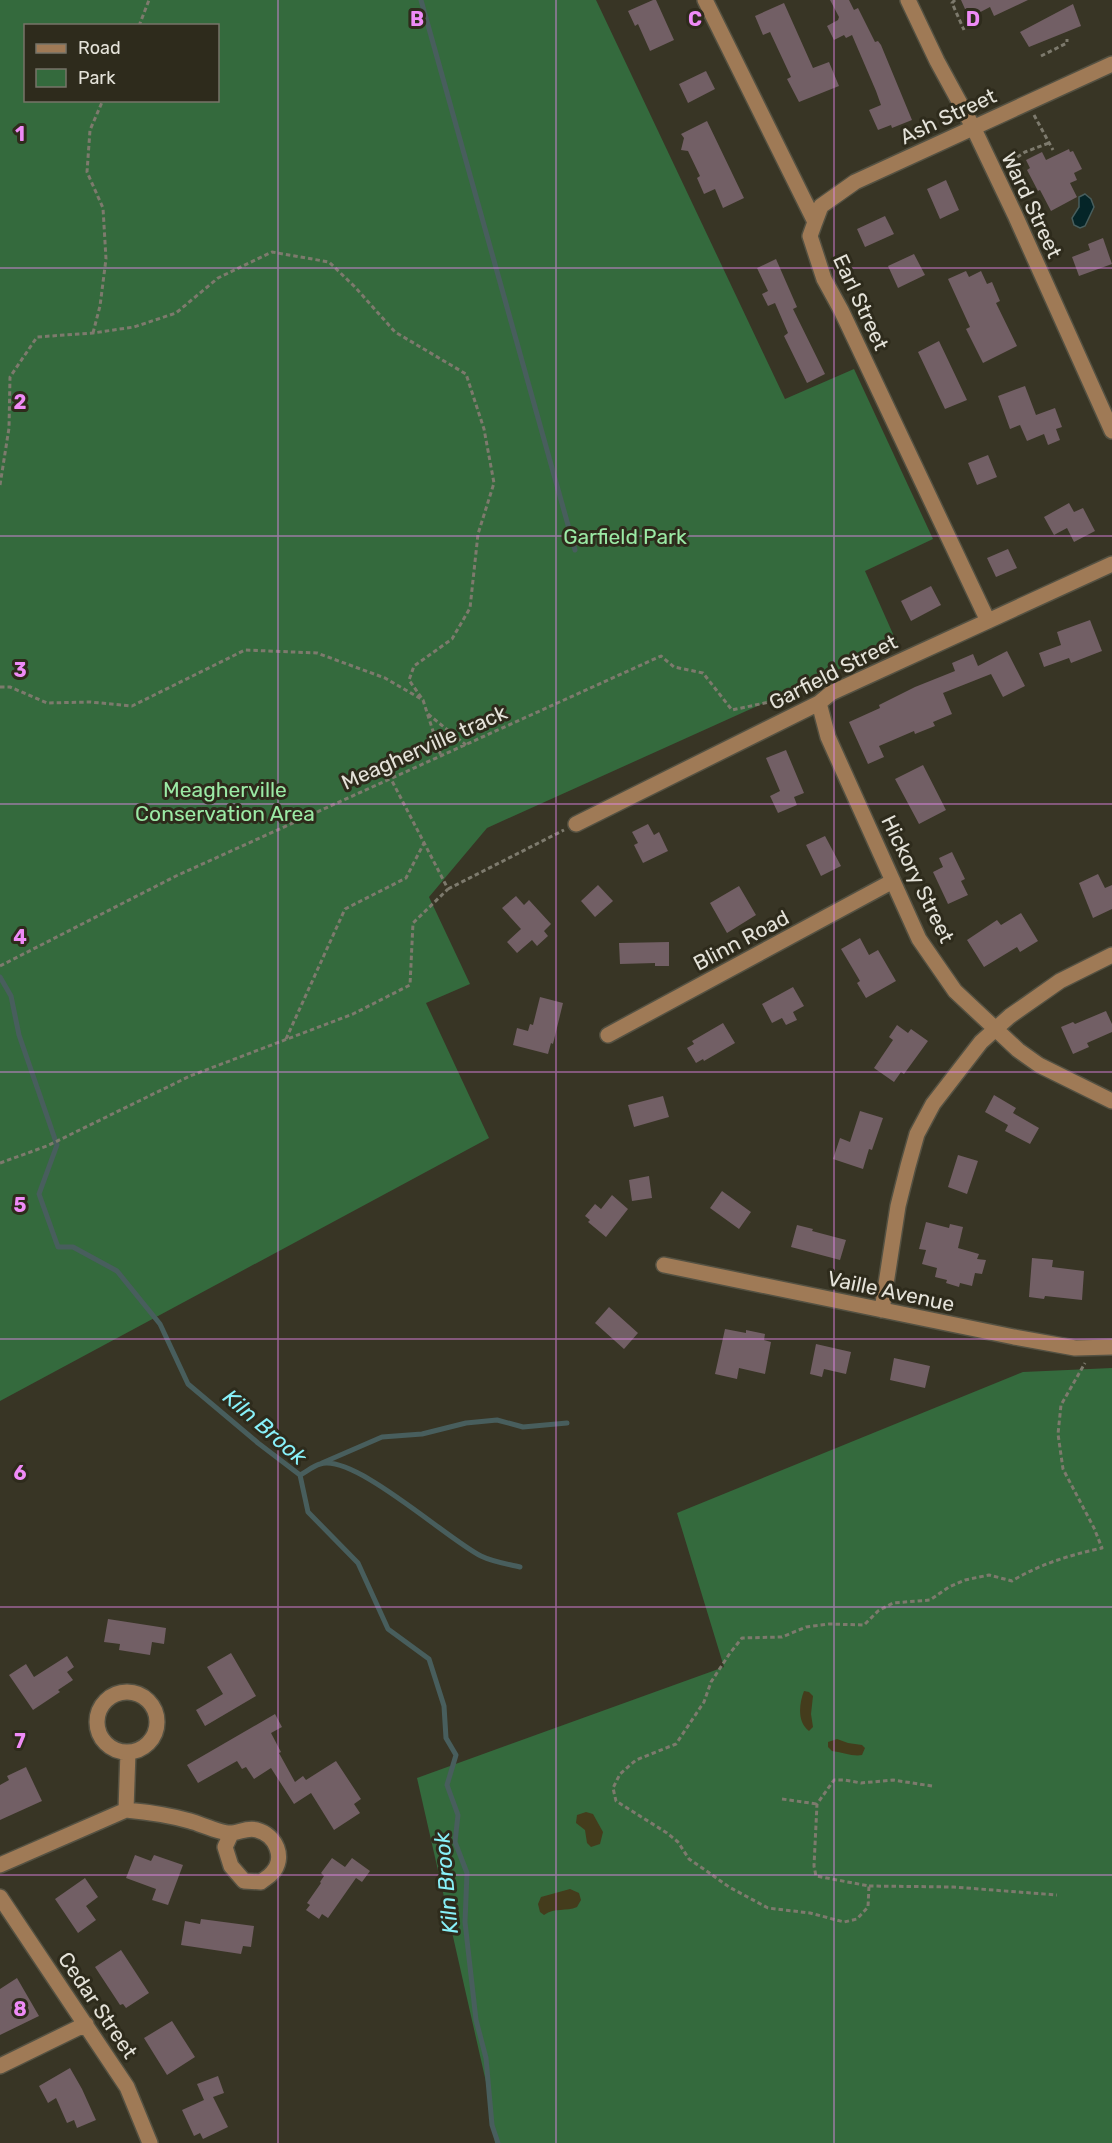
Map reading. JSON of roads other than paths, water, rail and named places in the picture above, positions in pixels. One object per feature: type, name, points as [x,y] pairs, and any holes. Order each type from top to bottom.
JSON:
[{"type":"street","name":"Earl Street","points":[[705,0],[815,222],[810,236],[824,279],[841,310],[988,621]]},
{"type":"street","name":"Ward Street","points":[[908,0],[937,61],[973,127],[1020,226],[1112,431]]},
{"type":"street","name":"Ash Street","points":[[815,222],[821,206],[855,182],[1112,64]]},
{"type":"street","name":"Garfield Street","points":[[576,824],[819,703],[831,693],[1112,564]]},
{"type":"street","name":"Hickory Street","points":[[819,703],[828,736],[919,939],[955,991],[1018,1050],[1039,1065],[1112,1101]]},
{"type":"street","name":"Blinn Road","points":[[608,1035],[893,881]]},
{"type":"street","points":[[882,1310],[898,1206],[917,1134],[933,1104],[981,1042],[995,1029],[1044,991],[1112,954]]},
{"type":"street","name":"Vaille Avenue","points":[[664,1265],[1014,1337],[1075,1348],[1112,1347]]},
{"type":"street","points":[[125,1692],[136,1693],[145,1698],[156,1715],[157,1726],[154,1736],[147,1744],[139,1750],[128,1752],[111,1748],[104,1742],[97,1725],[97,1716],[106,1700],[115,1694],[125,1692]]},
{"type":"street","points":[[126,1810],[128,1752]]},
{"type":"street","points":[[0,1865],[126,1810],[188,1820],[231,1834]]},
{"type":"street","name":"Cedar Street","points":[[0,1896],[127,2087],[150,2143]]},
{"type":"street","points":[[0,2066],[86,2024]]},
{"type":"water","points":[[1085,194],[1091,199],[1094,207],[1085,226],[1080,228],[1074,225],[1072,218],[1079,207],[1079,197]]},
{"type":"waterway","points":[[421,0],[575,550]]},
{"type":"waterway","name":"Kiln Brook","points":[[0,977],[11,996],[19,1035],[57,1145],[39,1194],[58,1247],[73,1247],[117,1271],[160,1324],[188,1384],[300,1475],[308,1512],[358,1563],[388,1629],[429,1659],[444,1706],[446,1738],[456,1755],[447,1785],[458,1815],[455,1842],[467,1873],[465,1922],[476,2020],[486,2058],[492,2125],[498,2143]]},
{"type":"waterway","points":[[322,1463],[382,1437],[422,1434],[466,1423],[497,1420],[523,1427],[567,1423]]},
{"type":"waterway","points":[[300,1475],[320,1464],[335,1464],[355,1471],[481,1556],[520,1567]]},
{"type":"park label","name":"Garfield Park","points":[[625,536]]},
{"type":"park label","name":"Meagherville Conservation Area","points":[[225,801]]}]
